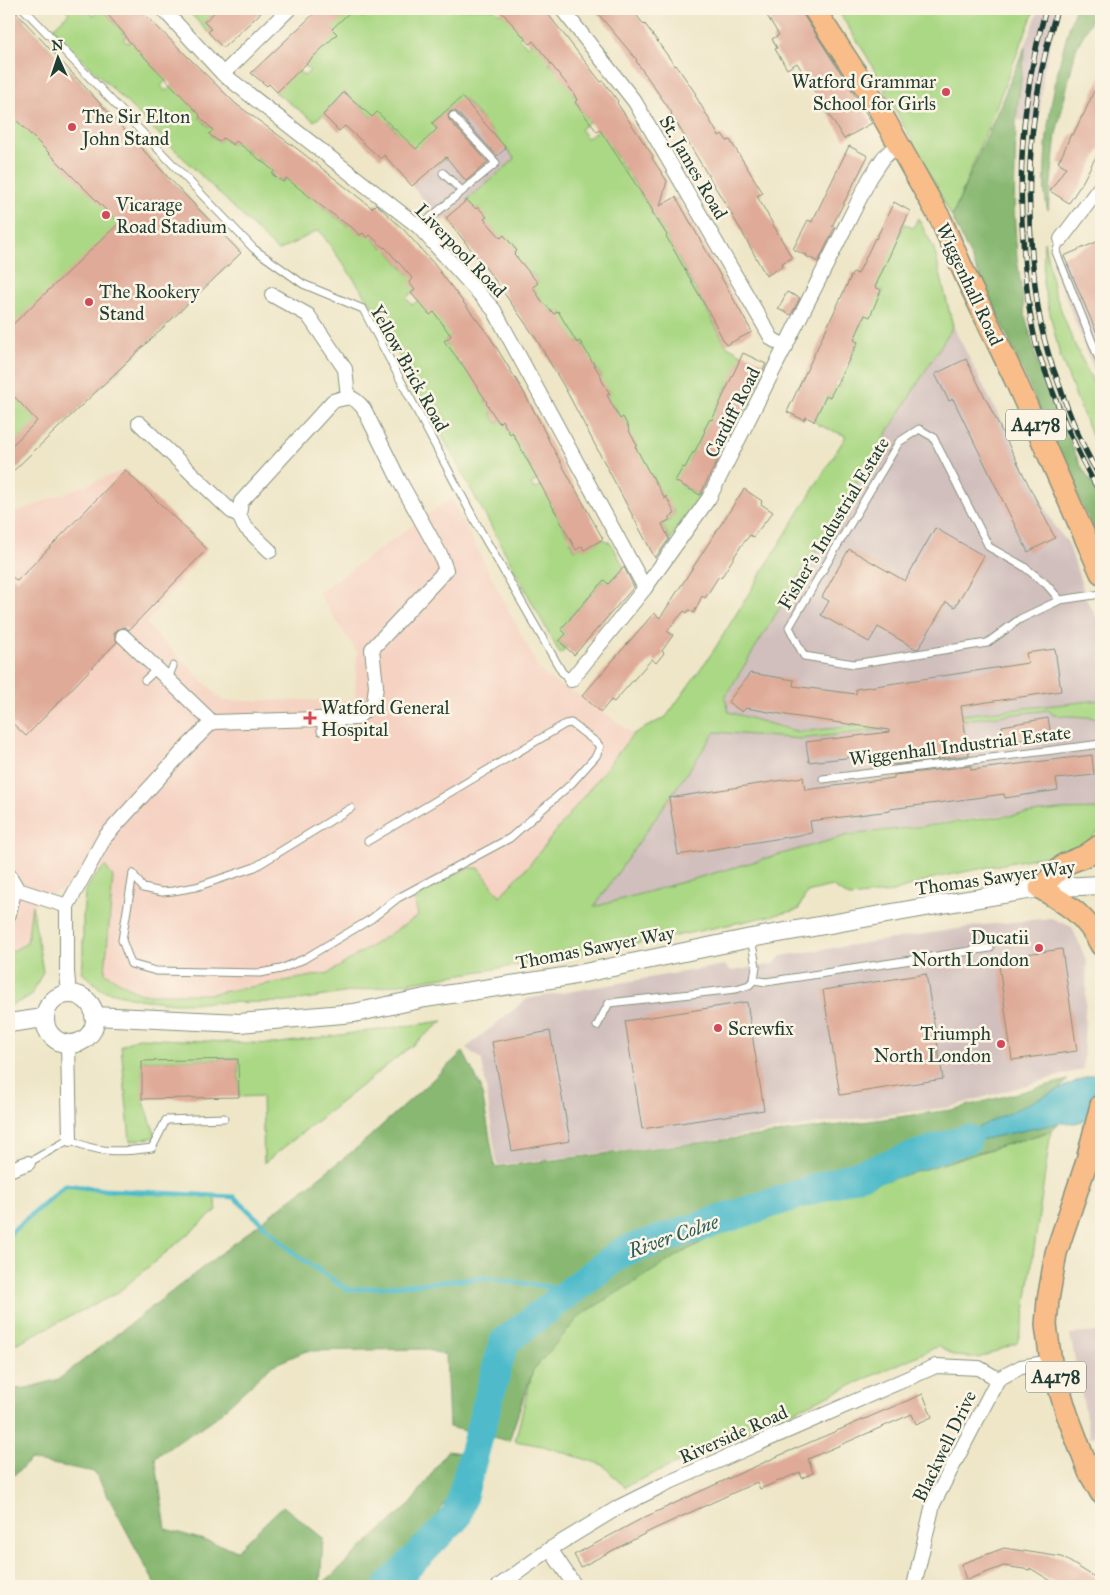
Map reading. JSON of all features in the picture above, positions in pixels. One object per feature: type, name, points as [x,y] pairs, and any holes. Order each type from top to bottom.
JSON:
[{"type":"main road","name":"Wiggenhall Road","points":[[814,9],[875,102],[941,220],[1014,377],[1101,573]]},
{"type":"main road","points":[[1101,845],[1085,856],[1065,864],[1040,888],[1070,907],[1086,920],[1101,945]]},
{"type":"main road","name":"A4178","points":[[1099,1123],[1056,1253],[1046,1325],[1051,1362],[1067,1414],[1090,1472],[1101,1493]]},
{"type":"street","name":"Liverpool Road","points":[[163,9],[224,74],[419,227],[494,310],[645,588]]},
{"type":"street","points":[[224,74],[289,9]]},
{"type":"street","name":"St. James Road","points":[[562,9],[635,102],[772,339],[786,347]]},
{"type":"street","name":"Cardiff Road","points":[[571,680],[645,588],[709,498],[870,178],[884,157],[898,144]]},
{"type":"street","points":[[1061,240],[1101,186]]},
{"type":"street","points":[[272,295],[308,315],[345,370],[348,396]]},
{"type":"street","points":[[69,994],[67,906],[105,837],[186,747],[212,722],[321,725],[356,718],[374,703],[376,686],[372,649],[446,570],[441,556],[399,480],[364,409],[357,400],[348,396],[333,401],[242,502],[238,515]]},
{"type":"street","points":[[139,423],[231,511],[238,515],[244,526],[270,551]]},
{"type":"street","points":[[122,636],[157,669],[170,673],[212,722]]},
{"type":"street","points":[[9,875],[18,890],[67,906]]},
{"type":"street","name":"Thomas Sawyer Way","points":[[94,1016],[240,1023],[354,1013],[425,998],[570,976],[751,938],[1040,888],[1101,885]]},
{"type":"street","points":[[69,994],[78,995],[85,999],[92,1008],[94,1016],[93,1028],[85,1038],[68,1044],[57,1040],[51,1035],[44,1018],[49,1005],[55,999],[69,994]]},
{"type":"street","points":[[9,1023],[44,1018]]},
{"type":"street","points":[[68,1044],[70,1139]]},
{"type":"street","points":[[9,1170],[28,1163]]},
{"type":"street","name":"Blackwell Drive","points":[[914,1586],[933,1504],[998,1379],[1021,1367],[1051,1362]]},
{"type":"street","name":"Riverside Road","points":[[499,1586],[550,1549],[620,1507],[663,1485],[936,1366],[979,1368],[998,1379]]},
{"type":"street","points":[[550,1549],[575,1586]]},
{"type":"lane","name":"Yellow Brick Road","points":[[24,9],[254,249],[303,284],[363,309],[480,530],[562,672],[571,680]]},
{"type":"lane","points":[[419,227],[496,164],[453,116]]},
{"type":"lane","points":[[443,172],[462,191]]},
{"type":"lane","points":[[1061,240],[1056,252],[1101,364]]},
{"type":"lane","name":"Fisher's Industrial Estate","points":[[1060,600],[1046,584],[1023,566],[989,547],[933,437],[918,429],[899,442],[789,627],[804,656],[854,664],[987,643],[1020,620],[1060,600],[1101,594]]},
{"type":"lane","points":[[145,680],[157,669]]},
{"type":"lane","points":[[351,808],[256,867],[223,878],[196,886],[162,892],[143,888],[134,874],[122,940],[131,964],[156,972],[260,973],[282,969],[304,959],[371,918],[398,898],[510,838],[571,784],[596,756],[600,747],[571,723],[566,724],[368,841]]},
{"type":"lane","name":"Wiggenhall Industrial Estate","points":[[823,779],[1101,744]]},
{"type":"lane","points":[[9,918],[12,916],[18,890]]},
{"type":"lane","points":[[597,1026],[609,1003],[736,989],[749,985],[754,980],[756,966],[751,938]]},
{"type":"lane","points":[[754,980],[766,982],[782,980],[990,948]]},
{"type":"lane","points":[[28,1163],[70,1139],[82,1146],[99,1150],[152,1148],[166,1120],[224,1118]]},
{"type":"shaded area","points":[[1039,9],[1059,9],[1044,70],[1039,122],[1016,120],[1025,47]]},
{"type":"shaded area","points":[[462,97],[515,159],[442,221],[412,186],[455,150],[432,123]]},
{"type":"shaded area","points":[[1077,251],[1101,308],[1100,386],[1052,262]]},
{"type":"shaded area","points":[[953,326],[1055,527],[1068,543],[1087,601],[1101,623],[1101,700],[799,732],[729,712],[725,698]]},
{"type":"shaded area","name":"Watford General Hospital","points":[[125,470],[207,549],[146,624],[223,701],[355,700],[357,652],[318,593],[451,498],[539,669],[558,685],[582,696],[633,734],[530,864],[500,896],[479,868],[469,868],[426,888],[418,916],[329,973],[210,994],[140,994],[105,973],[113,877],[105,866],[32,905],[27,943],[9,953],[9,504],[16,512]]},
{"type":"shaded area","points":[[1049,710],[1053,715],[1101,718],[1101,809],[1058,810],[985,817],[849,835],[593,908],[715,732],[802,739]]},
{"type":"shaded area","points":[[1051,918],[1072,927],[1087,962],[1083,1069],[950,1107],[837,1121],[714,1140],[497,1165],[482,1060],[466,1048],[527,999],[724,965],[732,971],[774,964],[781,956],[983,925]]},
{"type":"shaded area","points":[[1101,1332],[1101,1435],[1090,1437],[1070,1334]]},
{"type":"green space","name":"Vicarage Road Stadium","points":[[9,9],[13,9],[241,253],[9,475]]},
{"type":"green space","points":[[65,9],[91,9],[89,11],[93,16],[101,9],[110,9],[106,13],[126,36],[123,39],[128,43],[136,36],[141,40],[134,46],[162,75],[173,73],[161,86],[166,91],[174,83],[190,90],[183,97],[192,106],[207,107],[199,117],[209,127],[222,120],[210,135],[219,142],[223,138],[233,145],[243,135],[245,137],[240,144],[251,153],[257,146],[262,150],[257,158],[262,162],[281,162],[271,175],[276,180],[278,178],[283,182],[292,171],[320,205],[348,226],[353,220],[355,230],[360,235],[363,233],[367,238],[374,230],[374,240],[383,248],[388,243],[389,252],[408,274],[415,273],[415,290],[406,298],[412,305],[431,291],[440,308],[459,330],[444,341],[448,347],[452,344],[472,348],[456,360],[460,365],[466,364],[486,399],[486,403],[506,404],[491,413],[497,423],[511,415],[505,425],[510,433],[514,431],[533,455],[526,459],[532,469],[539,465],[542,470],[535,474],[538,480],[531,484],[534,489],[547,482],[553,508],[559,518],[565,515],[562,524],[567,534],[574,531],[577,537],[570,541],[575,550],[582,546],[584,549],[603,539],[611,543],[624,567],[608,584],[603,581],[595,590],[595,598],[591,594],[582,604],[587,608],[582,613],[577,609],[569,618],[573,623],[566,624],[561,629],[566,634],[559,642],[566,648],[561,654],[370,302],[319,230],[278,251],[65,42],[53,28],[69,13]]},
{"type":"green space","points":[[186,9],[229,9],[232,11],[213,20],[210,16],[204,22],[211,29],[208,32]]},
{"type":"green space","points":[[348,9],[354,9],[363,18],[370,11],[369,9],[495,9],[500,14],[506,9],[517,9],[507,18],[531,23],[519,38],[527,46],[535,40],[557,57],[549,63],[555,70],[563,66],[580,87],[572,93],[577,99],[585,95],[575,102],[588,119],[598,116],[580,129],[587,138],[608,124],[611,148],[617,157],[625,152],[628,156],[619,162],[627,172],[634,167],[638,173],[631,178],[637,187],[648,187],[640,193],[646,202],[653,197],[656,202],[649,207],[655,217],[662,212],[665,217],[657,221],[663,231],[670,227],[674,232],[666,236],[726,345],[743,355],[736,386],[729,383],[723,394],[730,398],[721,401],[715,412],[720,415],[711,434],[702,437],[697,447],[702,450],[699,455],[693,452],[688,462],[693,465],[681,485],[700,495],[670,540],[662,524],[671,520],[669,517],[675,514],[672,508],[667,510],[658,487],[647,493],[644,487],[655,481],[653,476],[650,477],[625,452],[637,445],[616,435],[629,428],[623,418],[611,424],[607,419],[617,413],[611,403],[596,402],[610,394],[608,390],[590,393],[602,377],[594,365],[568,354],[584,345],[581,341],[576,343],[549,323],[562,314],[559,310],[554,314],[550,309],[543,314],[544,304],[539,296],[533,299],[527,291],[538,282],[532,273],[521,281],[525,267],[522,263],[506,260],[518,250],[515,246],[509,251],[504,236],[494,244],[478,225],[486,217],[478,207],[470,214],[471,204],[467,200],[515,159],[463,97],[432,123],[455,150],[436,166],[430,161],[411,154],[399,133],[388,122],[380,130],[372,117],[344,92],[323,115],[314,121],[275,92],[298,71],[304,76],[310,71],[297,57],[336,34],[330,26]]},
{"type":"green space","name":"Watford Grammar School for Girls","points":[[837,9],[1035,9],[952,217],[868,58]]},
{"type":"green space","points":[[1075,9],[1097,9],[1076,49],[1056,134],[1048,210],[1045,198],[1045,164],[1048,124],[1059,66]]},
{"type":"green space","points":[[1025,47],[1016,120],[1014,210],[1017,258],[1025,315],[1039,368],[1060,420],[1080,464],[1101,498],[1101,532],[1094,532],[952,217]]},
{"type":"green space","points":[[918,218],[934,249],[953,326],[725,697],[729,712],[799,732],[1101,700],[1101,718],[1053,715],[1049,710],[801,739],[715,732],[594,907],[849,835],[1058,810],[1101,809],[1101,829],[1079,849],[934,878],[893,892],[850,897],[831,886],[807,892],[798,910],[556,959],[287,1002],[174,1003],[138,999],[102,990],[81,972],[85,893],[92,880],[105,866],[113,877],[105,973],[140,994],[210,994],[329,973],[418,916],[415,902],[426,888],[469,868],[479,868],[500,896],[530,864],[633,734],[666,717],[714,650],[846,436],[814,421],[824,395],[830,397],[832,392],[823,381],[840,388],[842,382],[836,379],[830,363],[847,370],[852,359],[837,352],[840,347],[853,353],[858,342],[845,336],[857,326],[860,327],[875,293],[881,296],[883,291],[869,284],[905,224],[913,228]]},
{"type":"green space","points":[[1044,241],[1054,291],[1072,339],[1101,398],[1101,452],[1090,432],[1060,356],[1043,284]]},
{"type":"green space","points":[[32,905],[43,972],[30,997],[9,1006],[9,953],[27,943]]},
{"type":"green space","points":[[443,1021],[264,1163],[262,1096],[239,1097],[238,1059],[142,1061],[143,1099],[156,1137],[130,1141],[121,1046],[138,1038],[273,1044]]},
{"type":"green space","points":[[463,1052],[481,1087],[495,1167],[765,1135],[951,1110],[1068,1080],[1057,1091],[931,1150],[1059,1123],[1051,1131],[723,1230],[581,1315],[533,1370],[509,1441],[449,1427],[446,1355],[424,1349],[306,1351],[271,1366],[214,1419],[155,1457],[166,1529],[237,1550],[283,1506],[323,1538],[320,1586],[156,1586],[95,1472],[30,1460],[9,1480],[9,1389],[27,1388],[59,1379],[358,1147]]},
{"type":"green space","points":[[1051,1131],[1024,1319],[1017,1343],[979,1358],[955,1356],[939,1346],[624,1487],[603,1465],[543,1446],[515,1441],[533,1370],[579,1316],[642,1275],[723,1230]]},
{"type":"green space","points":[[66,1185],[104,1190],[214,1196],[217,1210],[117,1293],[9,1347],[9,1234]]},
{"type":"green space","points":[[447,1451],[468,1454],[455,1488],[434,1520],[415,1543],[372,1586],[320,1586],[412,1502]]},
{"type":"water","points":[[1101,1072],[1101,1114],[1076,1123],[1059,1123],[928,1151],[1085,1077]]},
{"type":"building","name":"Vicarage Road Stadium","points":[[9,9],[13,9],[241,253],[9,475],[9,448],[37,421],[9,391],[9,328],[119,223],[9,113]]},
{"type":"building","points":[[103,9],[139,9],[236,104],[300,151],[372,208],[376,204],[404,230],[434,264],[490,337],[522,389],[603,539],[584,550],[582,546],[576,550],[512,432],[510,434],[502,420],[499,423],[462,364],[444,341],[451,336],[434,312],[430,315],[411,293],[415,290],[409,282],[413,279],[385,247],[370,235],[367,238],[363,233],[360,235],[286,178],[283,182],[272,174],[274,171],[236,141],[233,145],[223,138],[219,142],[209,134],[213,130],[125,37]]},
{"type":"building","points":[[218,9],[265,9],[223,48],[208,32],[211,29],[204,22]]},
{"type":"building","points":[[319,9],[353,9],[332,29],[337,34],[277,92],[269,84],[267,86],[251,73]]},
{"type":"building","points":[[499,9],[544,9],[601,82],[603,81],[618,101],[617,103],[653,156],[652,158],[667,181],[660,206],[676,197],[752,332],[726,345],[653,211],[600,130],[597,132],[575,102],[577,100],[573,92],[533,41],[530,44]]},
{"type":"building","points":[[594,9],[632,9],[676,65],[696,94],[719,136],[722,134],[727,141],[730,140],[763,193],[757,196],[792,258],[782,263],[783,266],[766,276],[672,113],[637,60]]},
{"type":"building","points":[[774,9],[802,9],[804,16],[872,123],[844,139],[797,63],[787,69],[775,49],[777,48],[772,39],[779,35],[766,14]]},
{"type":"building","points":[[1101,75],[1101,147],[1069,203],[1050,191],[1066,167],[1058,162],[1071,134],[1073,135],[1083,116]]},
{"type":"building","points":[[344,92],[372,117],[377,112],[416,149],[437,129],[432,123],[462,97],[506,148],[497,156],[457,112],[451,111],[448,115],[449,120],[488,162],[466,181],[446,157],[412,186],[384,155],[381,159],[345,126],[339,131],[323,115]]},
{"type":"building","points":[[849,146],[868,156],[832,226],[835,227],[818,262],[806,256],[807,254],[805,255],[793,249],[808,220],[812,222]]},
{"type":"building","points":[[467,200],[476,209],[478,207],[487,217],[484,219],[501,238],[504,235],[517,251],[514,254],[538,283],[533,287],[541,300],[554,314],[558,311],[577,343],[580,341],[602,378],[610,394],[607,395],[620,419],[623,417],[629,428],[637,445],[635,446],[651,476],[665,499],[666,496],[675,514],[669,517],[671,519],[662,524],[669,539],[655,558],[566,390],[535,337],[492,276],[446,218]]},
{"type":"building","points":[[894,202],[910,211],[875,287],[881,290],[870,317],[865,315],[854,340],[858,342],[830,397],[826,396],[814,421],[806,417],[804,420],[787,412],[853,272],[858,274]]},
{"type":"building","points":[[1101,240],[1101,343],[1064,256]]},
{"type":"building","points":[[787,292],[800,298],[791,315],[778,309]]},
{"type":"building","points":[[743,353],[766,364],[700,495],[675,481],[694,453],[710,419],[712,420]]},
{"type":"building","points":[[966,359],[1055,538],[1028,552],[953,399],[949,401],[935,374]]},
{"type":"building","points":[[125,470],[207,549],[129,630],[125,627],[117,630],[114,634],[117,642],[26,736],[9,720],[9,574],[17,581]]},
{"type":"building","points":[[744,489],[762,501],[761,504],[773,512],[753,537],[750,535],[741,546],[721,578],[719,576],[705,598],[702,596],[694,613],[689,610],[687,613],[684,611],[667,631],[673,635],[662,651],[664,653],[656,663],[652,659],[614,702],[611,700],[601,712],[582,696],[654,613],[660,618]]},
{"type":"building","points":[[935,528],[984,556],[955,607],[946,602],[919,648],[916,649],[878,627],[869,642],[821,615],[829,601],[822,597],[849,549],[905,581]]},
{"type":"building","points":[[624,567],[634,587],[574,655],[559,641],[566,634],[561,629],[604,580],[608,584]]},
{"type":"building","points":[[1055,649],[1061,691],[961,706],[969,755],[893,765],[891,753],[809,762],[806,742],[889,732],[889,730],[746,708],[742,712],[728,702],[750,673],[794,680],[793,686],[856,694],[856,689],[1028,663],[1026,653]]},
{"type":"building","points":[[1048,718],[1051,735],[1005,743],[1002,726]]},
{"type":"building","points":[[1092,755],[1094,775],[1056,779],[1058,790],[1005,798],[1004,794],[810,821],[812,833],[678,855],[669,798],[803,777],[805,790],[894,778],[894,775],[971,766],[971,770]]},
{"type":"building","points":[[1062,949],[1077,1051],[1012,1060],[998,958]]},
{"type":"building","points":[[926,974],[943,1079],[840,1095],[823,990]]},
{"type":"building","points":[[747,1002],[764,1110],[642,1129],[625,1021]]},
{"type":"building","points":[[550,1031],[570,1141],[512,1151],[492,1042]]},
{"type":"building","points":[[238,1059],[239,1097],[142,1099],[142,1061]]},
{"type":"building","points":[[923,1394],[932,1417],[916,1424],[912,1414],[808,1459],[813,1473],[802,1478],[800,1472],[760,1489],[757,1482],[652,1530],[581,1567],[574,1555],[643,1518],[710,1487]]},
{"type":"building","points":[[1004,1548],[1062,1557],[1101,1581],[1101,1586],[1059,1586],[1030,1568],[1030,1570],[1004,1566],[966,1580],[961,1564]]},
{"type":"waterway","name":"River Colne","points":[[388,1586],[457,1516],[504,1342],[622,1252],[967,1139]]},
{"type":"waterway","points":[[9,1234],[66,1185],[104,1190],[234,1197],[295,1254],[348,1290],[485,1278],[573,1290]]},
{"type":"railway","points":[[1046,9],[1032,69],[1024,130],[1021,192],[1027,291],[1032,327],[1041,360],[1073,442],[1101,494]]},
{"type":"railway","points":[[1057,9],[1048,40],[1032,131],[1029,192],[1032,256],[1039,315],[1049,355],[1075,428],[1101,478]]},
{"type":"place","name":"Watford Grammar School for Girls","points":[[946,92]]},
{"type":"place","name":"The Sir Elton John Stand","points":[[72,127]]},
{"type":"place","name":"Vicarage Road Stadium","points":[[106,215]]},
{"type":"place","name":"The Rookery Stand","points":[[89,302]]},
{"type":"place","name":"Watford General Hospital","points":[[310,718]]},
{"type":"place","name":"Ducatii North London","points":[[1039,948]]},
{"type":"place","name":"Screwfix","points":[[718,1028]]},
{"type":"place","name":"Triumph North London","points":[[1001,1044]]}]
